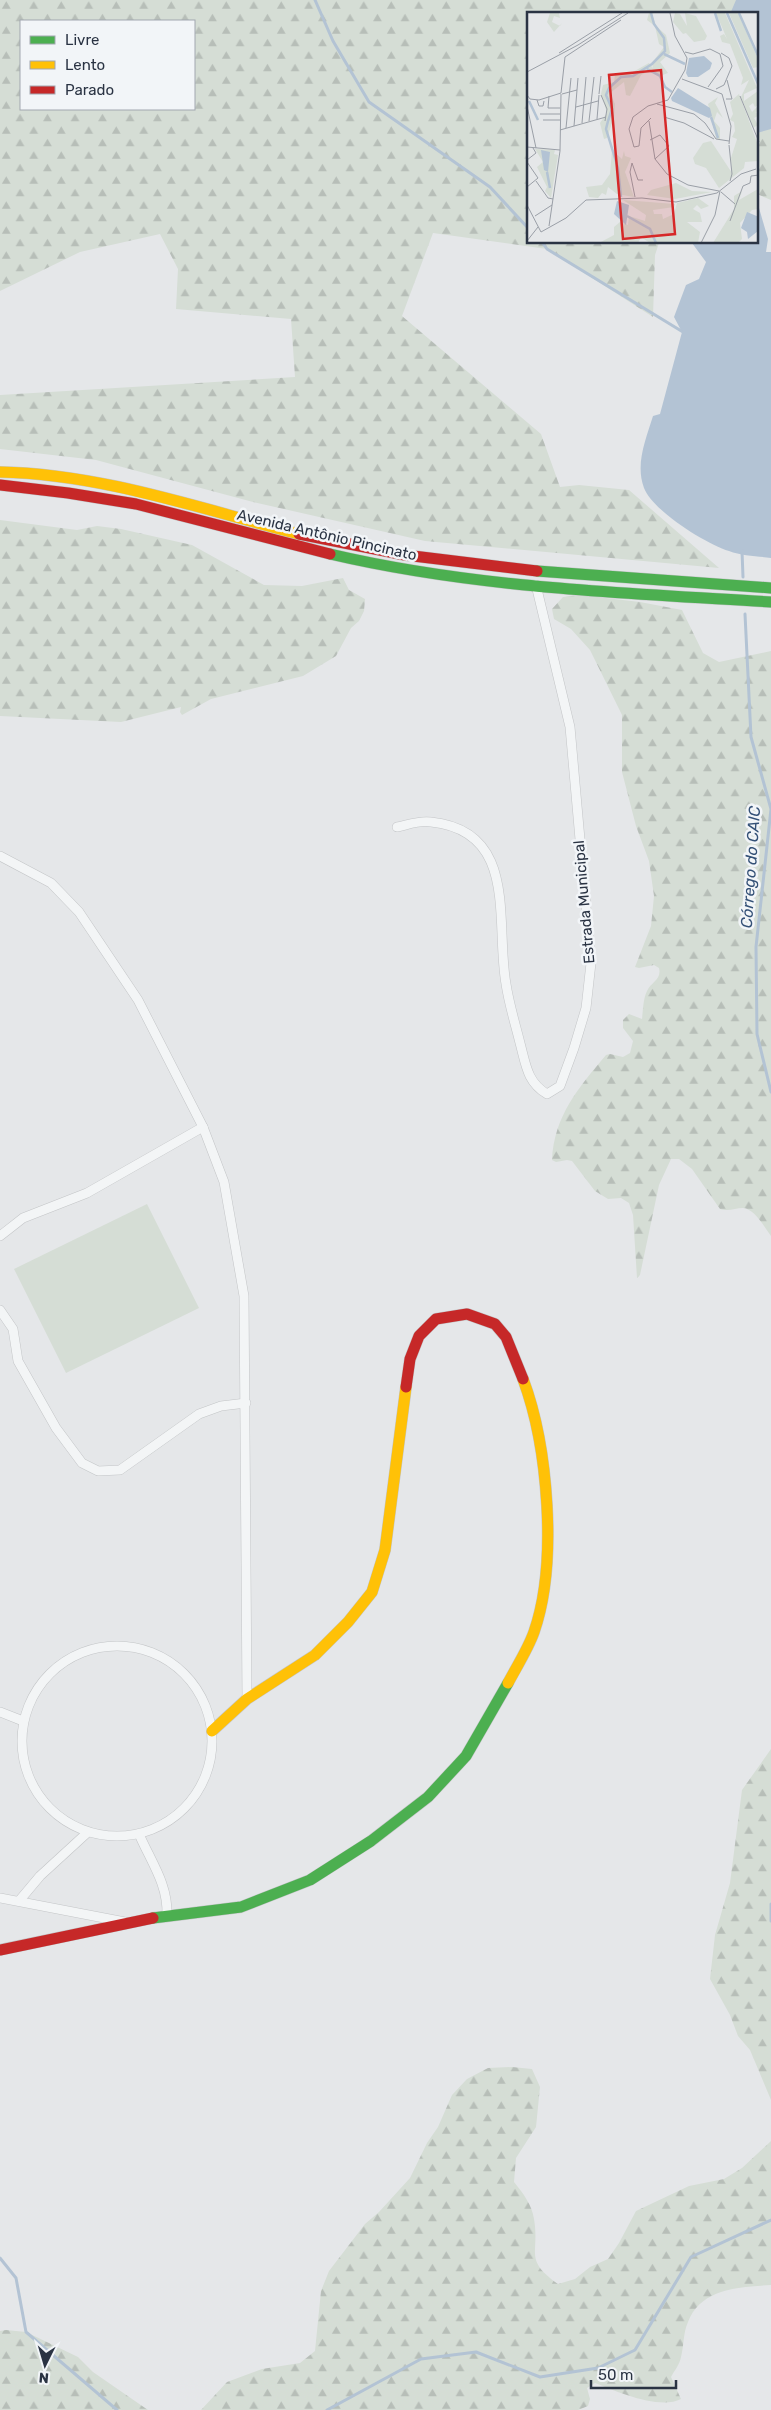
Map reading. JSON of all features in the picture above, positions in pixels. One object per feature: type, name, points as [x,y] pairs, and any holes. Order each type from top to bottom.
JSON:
[{"type":"main road","name":"Avenida Antônio Pincinato","points":[[0,472],[69,479],[132,490],[351,545],[442,562],[771,588]]},
{"type":"main road","name":"Avenida Antônio Pincinato","points":[[0,485],[59,490],[137,504],[380,565],[454,577],[536,585],[771,602]]},
{"type":"main road","points":[[0,1950],[167,1915],[241,1907],[310,1880],[371,1841],[428,1797],[466,1756],[497,1706],[534,1632],[545,1588],[547,1502],[542,1458],[526,1386],[506,1337],[495,1324],[467,1314],[436,1319],[419,1336],[410,1359],[385,1550],[372,1592],[348,1622],[315,1655],[247,1700],[212,1731]]},
{"type":"street","name":"Estrada Municipal","points":[[397,827],[429,821],[461,828],[480,842],[498,878],[505,984],[527,1071],[536,1087],[547,1094],[560,1086],[574,1048],[586,1008],[591,963],[570,727],[536,585]]},
{"type":"street","points":[[0,856],[51,883],[79,912],[138,1000],[204,1127],[224,1182],[244,1296],[247,1700]]},
{"type":"street","points":[[0,1236],[23,1218],[87,1193],[204,1127]]},
{"type":"street","points":[[0,1310],[13,1329],[18,1361],[56,1428],[82,1463],[98,1471],[120,1470],[199,1414],[221,1406],[246,1403]]},
{"type":"street","points":[[107,1646],[137,1648],[165,1658],[188,1677],[205,1702],[212,1731],[211,1759],[202,1785],[186,1807],[165,1824],[139,1834],[114,1837],[88,1832],[63,1820],[42,1801],[28,1776],[21,1749],[23,1721],[34,1693],[53,1670],[78,1654],[107,1646]]},
{"type":"street","points":[[0,1712],[23,1721]]},
{"type":"street","points":[[19,1901],[40,1876],[88,1832]]},
{"type":"street","points":[[139,1834],[164,1883],[167,1897],[167,1915]]},
{"type":"street","points":[[0,1898],[128,1923]]},
{"type":"green space","points":[[0,0],[771,0],[771,200],[758,194],[758,12],[527,12],[527,244],[659,244],[655,255],[653,317],[547,249],[433,233],[402,316],[541,434],[560,487],[579,485],[629,490],[719,568],[425,541],[253,502],[96,460],[0,449],[0,395],[295,377],[291,319],[176,309],[178,269],[160,234],[80,252],[0,291]]},
{"type":"green space","points":[[0,520],[77,530],[97,526],[121,529],[192,545],[264,585],[302,586],[343,578],[349,590],[365,599],[364,611],[359,621],[351,628],[336,656],[303,676],[211,699],[182,715],[180,712],[181,707],[121,722],[0,716]]},
{"type":"green space","points":[[580,595],[640,602],[682,610],[703,653],[719,662],[771,651],[771,1236],[759,1219],[747,1209],[720,1209],[692,1169],[679,1159],[671,1159],[659,1185],[640,1275],[637,1278],[633,1215],[629,1203],[621,1198],[608,1199],[595,1191],[572,1161],[556,1162],[552,1160],[557,1130],[570,1103],[586,1079],[606,1055],[623,1057],[630,1053],[633,1041],[623,1028],[623,1020],[629,1014],[642,1019],[646,994],[658,978],[660,972],[659,968],[654,965],[635,967],[651,926],[654,896],[649,861],[636,826],[622,772],[622,715],[590,650],[571,629],[554,619],[552,609],[563,597]]},
{"type":"green space","points":[[147,1204],[199,1308],[66,1373],[14,1269]]},
{"type":"green space","points":[[771,1749],[771,2100],[750,2050],[738,2036],[730,2015],[710,1979],[715,1935],[730,1883],[742,1790]]},
{"type":"green space","points":[[512,2067],[532,2069],[540,2087],[536,2127],[516,2158],[514,2182],[527,2199],[533,2214],[537,2262],[540,2268],[558,2284],[575,2279],[590,2267],[608,2259],[636,2211],[689,2186],[724,2179],[742,2168],[771,2141],[771,2285],[723,2292],[702,2302],[694,2311],[686,2326],[680,2360],[671,2377],[681,2399],[672,2402],[650,2401],[626,2395],[595,2383],[587,2388],[590,2399],[588,2406],[578,2410],[201,2410],[227,2382],[262,2369],[300,2363],[315,2351],[321,2291],[329,2271],[365,2224],[379,2212],[410,2178],[427,2143],[438,2127],[452,2095],[467,2079],[488,2068]]},
{"type":"green space","points":[[0,2331],[26,2332],[78,2357],[93,2372],[148,2410],[0,2410]]},
{"type":"water","points":[[736,0],[771,0],[771,129],[758,133],[758,12],[731,12]]},
{"type":"water","points":[[758,204],[768,239],[766,252],[771,252],[771,558],[734,553],[694,534],[658,507],[649,497],[642,479],[642,452],[653,416],[660,414],[682,332],[674,317],[686,285],[699,279],[706,262],[693,244],[758,244]]},
{"type":"waterway","points":[[315,0],[333,41],[369,102],[490,187],[527,227]]},
{"type":"waterway","points":[[543,244],[547,249],[683,332]]},
{"type":"waterway","points":[[742,551],[743,577]]},
{"type":"waterway","name":"Córrego do CAIC","points":[[745,614],[751,737],[771,809],[756,947],[757,1034],[771,1092]]},
{"type":"waterway","name":"Córrego do CAIC","points":[[771,1904],[771,1921]]},
{"type":"waterway","name":"Córrego do CAIC","points":[[327,2410],[421,2359],[476,2352],[540,2377],[598,2368],[635,2350],[691,2257],[771,2220]]},
{"type":"waterway","points":[[0,2258],[16,2278],[26,2332],[117,2410]]},
{"type":"traffic: fast","points":[[330,554],[439,575],[494,582],[605,592],[771,602]]},
{"type":"traffic: fast","points":[[537,571],[771,588]]},
{"type":"traffic: fast","points":[[153,1918],[241,1907],[310,1880],[371,1841],[428,1797],[466,1756],[508,1683]]},
{"type":"traffic: slow","points":[[0,472],[38,474],[114,486],[151,494],[299,534]]},
{"type":"traffic: slow","points":[[508,1683],[526,1651],[534,1632],[546,1573],[548,1539],[544,1470],[539,1437],[523,1379]]},
{"type":"traffic: slow","points":[[212,1731],[247,1699],[315,1655],[348,1622],[372,1592],[385,1550],[406,1387]]},
{"type":"traffic: jam","points":[[0,485],[136,504],[330,554]]},
{"type":"traffic: jam","points":[[299,534],[405,555],[537,571]]},
{"type":"traffic: jam","points":[[406,1387],[410,1359],[419,1336],[436,1319],[467,1314],[495,1324],[506,1337],[523,1379]]},
{"type":"traffic: jam","points":[[0,1950],[153,1918]]}]
